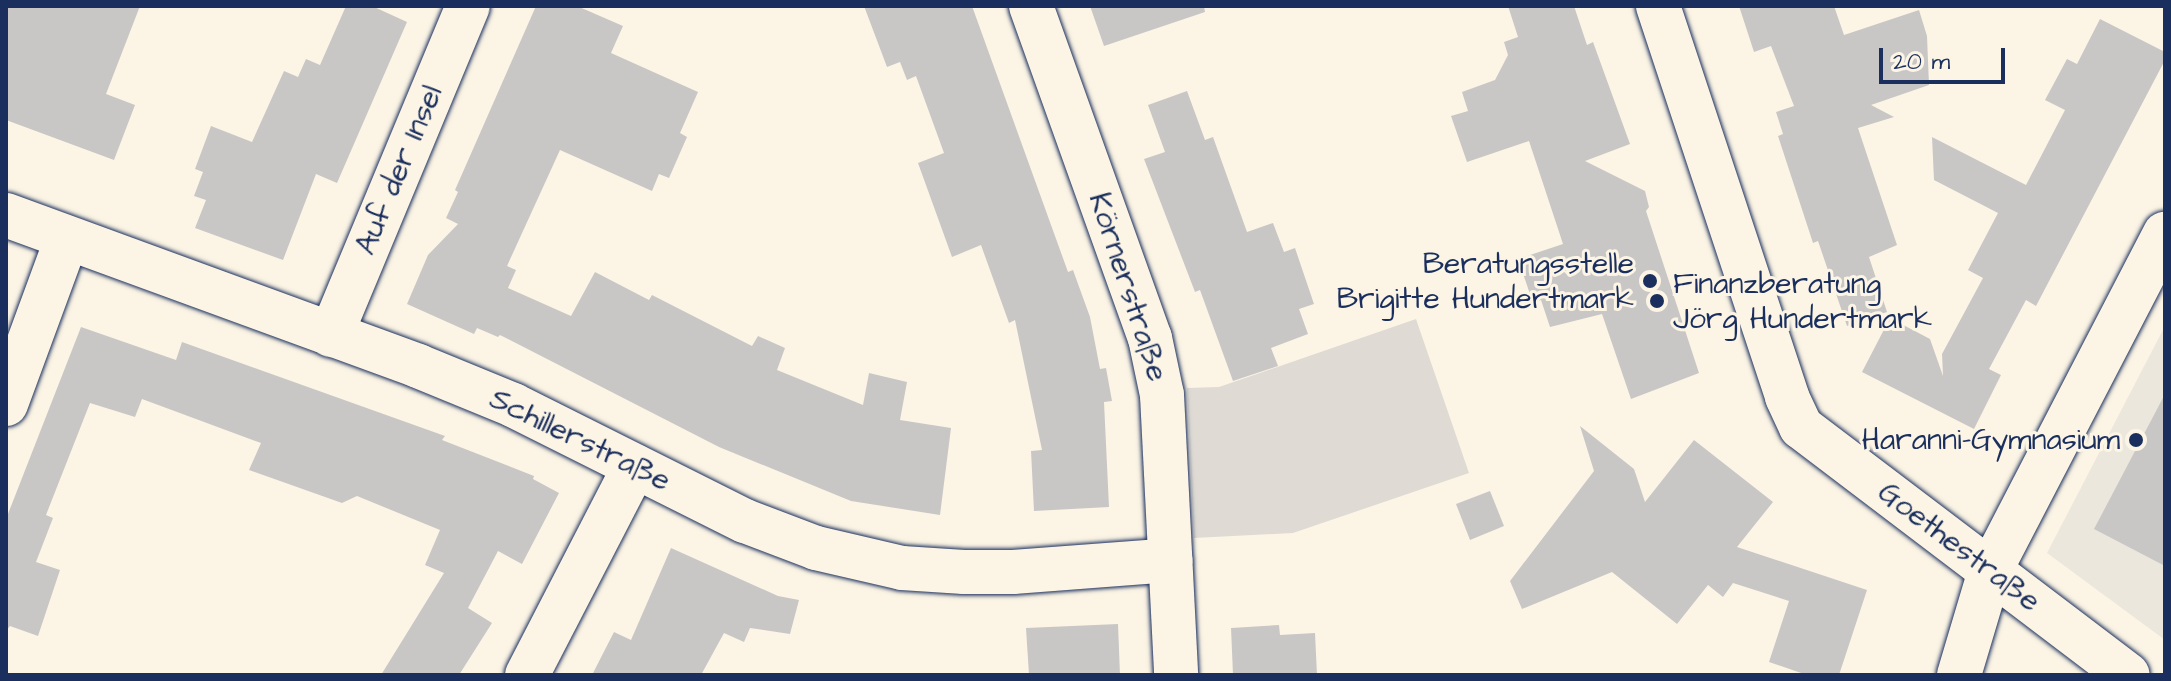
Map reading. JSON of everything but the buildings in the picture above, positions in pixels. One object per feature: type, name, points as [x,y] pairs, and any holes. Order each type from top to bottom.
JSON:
[{"type":"street","name":"Auf der Insel","points":[[331,335],[468,6]]},
{"type":"street","name":"Körnerstraße","points":[[1031,6],[1150,338],[1162,395],[1176,675]]},
{"type":"street","name":"Goethestraße","points":[[1658,6],[1787,397],[1801,427],[2128,675]]},
{"type":"street","name":"Schillerstraße","points":[[6,215],[513,405],[745,521],[816,548],[902,568],[1013,572],[1171,560]]},
{"type":"street","points":[[1959,675],[1990,571],[2165,234]]},
{"type":"street","points":[[6,404],[67,238]]},
{"type":"street","points":[[527,675],[635,466]]},
{"type":"shaded area","points":[[1416,319],[1469,473],[1293,533],[1194,538],[1187,388],[1219,387]]},
{"type":"shaded area","name":"Haranni-Gymnasium","points":[[2165,326],[2165,640],[2047,553]]},
{"type":"place","name":"Beratungsstelle Brigitte Hundertmark","points":[[1650,281]]},
{"type":"place","name":"Finanzberatung Jörg Hundertmark","points":[[1657,301]]},
{"type":"place","name":"Haranni-Gymnasium","points":[[2136,440]]}]
